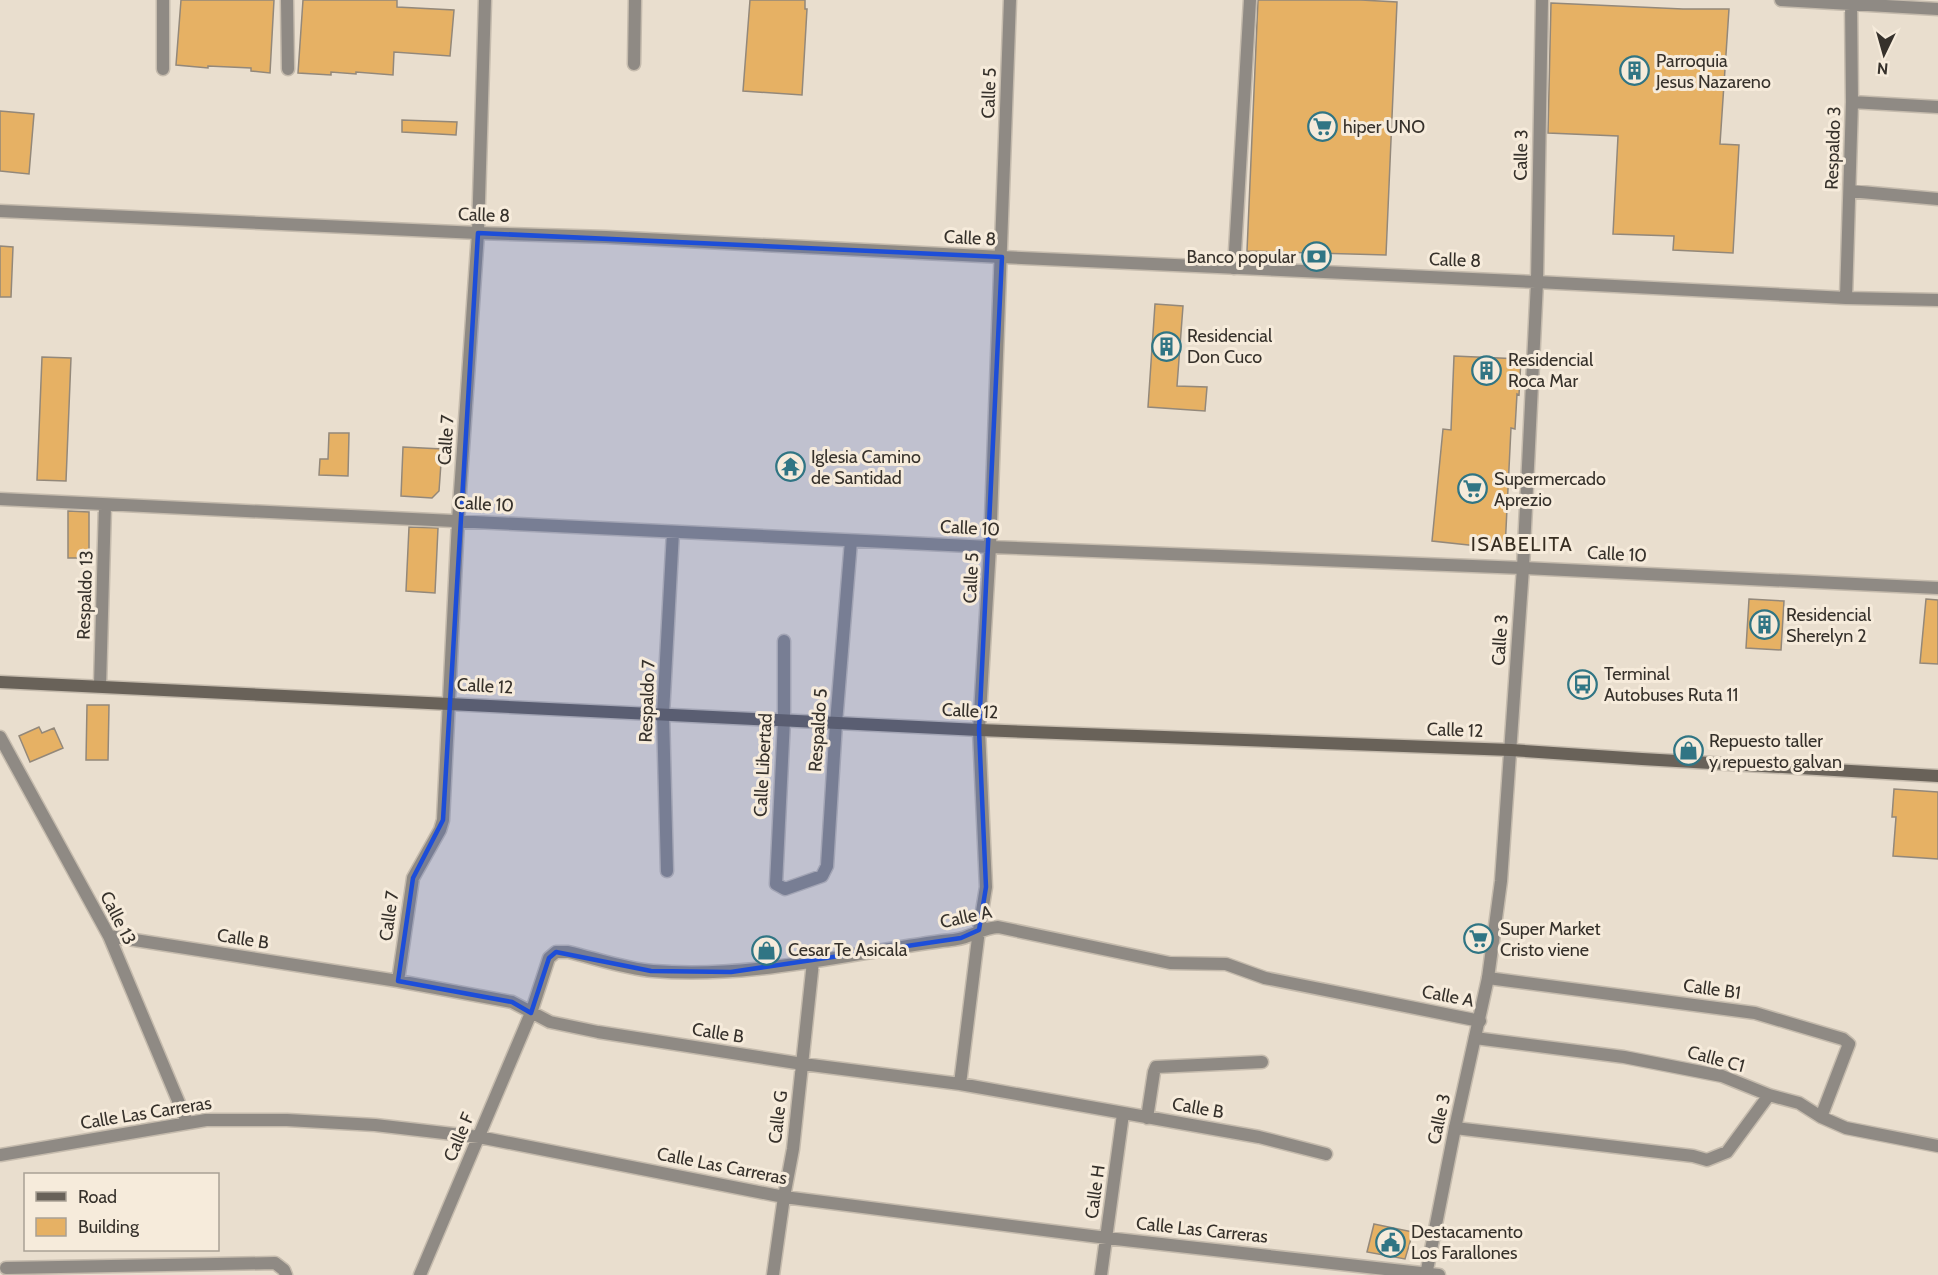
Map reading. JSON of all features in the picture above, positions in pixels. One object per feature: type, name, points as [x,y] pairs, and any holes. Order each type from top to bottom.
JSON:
[{"type":"main road","name":"Calle 12","points":[[0,682],[448,702],[980,730],[1511,750],[1938,776]]},
{"type":"street","points":[[163,0],[163,69]]},
{"type":"street","points":[[287,0],[288,69]]},
{"type":"street","name":"Calle 7","points":[[398,981],[413,878],[440,830],[442,820],[458,521],[478,233],[485,0]]},
{"type":"street","points":[[634,0],[634,64]]},
{"type":"street","name":"Calle 5","points":[[960,1084],[986,887],[980,730],[1002,257],[1010,0]]},
{"type":"street","points":[[1234,268],[1250,0]]},
{"type":"street","name":"Calle 3","points":[[1431,1274],[1455,1128],[1488,978],[1502,881],[1523,568],[1537,282],[1542,0]]},
{"type":"street","points":[[1780,0],[1851,2],[1938,9]]},
{"type":"street","name":"Respaldo 3","points":[[1846,298],[1852,102],[1851,2]]},
{"type":"street","points":[[1852,102],[1938,108]]},
{"type":"street","points":[[1850,191],[1938,199]]},
{"type":"street","name":"Calle 8","points":[[0,211],[606,237],[1846,298],[1938,300]]},
{"type":"street","name":"Calle 10","points":[[0,499],[851,541],[1523,568],[1938,588]]},
{"type":"street","name":"Respaldo 13","points":[[100,686],[105,505]]},
{"type":"street","name":"Respaldo 7","points":[[667,872],[663,714],[673,532]]},
{"type":"street","name":"Respaldo 5","points":[[780,888],[785,889],[822,876],[825,872],[851,541]]},
{"type":"street","name":"Calle Libertad","points":[[780,888],[776,884],[784,720],[784,641]]},
{"type":"street","name":"Calle 13","points":[[0,738],[109,936],[187,1122]]},
{"type":"street","name":"Calle A","points":[[531,1013],[549,958],[556,952],[568,952],[651,971],[731,972],[813,963],[898,947],[961,939],[979,930],[1002,927],[1175,963],[1226,964],[1281,982],[1480,1021]]},
{"type":"street","name":"Calle B","points":[[109,936],[398,981],[512,1002],[550,1022],[590,1030],[803,1064],[960,1084],[1259,1137],[1326,1154]]},
{"type":"street","name":"Calle G","points":[[773,1275],[793,1149],[813,963]]},
{"type":"street","name":"Calle B1","points":[[1488,978],[1755,1013],[1843,1039],[1849,1044],[1821,1118]]},
{"type":"street","name":"Calle F","points":[[420,1275],[531,1013]]},
{"type":"street","name":"Calle C1","points":[[1475,1038],[1624,1057],[1722,1076],[1770,1095],[1799,1103],[1821,1118],[1846,1128],[1938,1146]]},
{"type":"street","points":[[1147,1118],[1156,1067],[1262,1062]]},
{"type":"street","points":[[1455,1128],[1693,1156],[1707,1160],[1727,1152],[1770,1095]]},
{"type":"street","name":"Calle H","points":[[1101,1275],[1123,1114]]},
{"type":"street","name":"Calle Las Carreras","points":[[0,1155],[187,1122],[231,1119],[334,1121],[478,1137],[784,1197],[1107,1238],[1431,1274]]},
{"type":"street","points":[[6,1267],[274,1263],[286,1275]]},
{"type":"highlighted area","points":[[478,233],[1002,257],[979,730],[986,887],[979,930],[961,938],[731,972],[651,971],[556,952],[549,958],[531,1013],[512,1002],[398,981],[413,878],[443,820]]},
{"type":"building","points":[[181,0],[274,0],[270,73],[251,71],[251,68],[176,65]]},
{"type":"building","points":[[303,0],[397,0],[397,7],[454,10],[450,56],[394,52],[393,75],[356,72],[356,74],[331,72],[331,75],[298,73]]},
{"type":"building","points":[[750,0],[805,0],[805,9],[807,9],[802,95],[743,91]]},
{"type":"building","name":"hiper UNO","points":[[1258,0],[1397,2],[1386,255],[1247,251]]},
{"type":"building","name":"Parroquia Jesus Nazareno","points":[[1551,3],[1729,9],[1720,144],[1739,145],[1733,253],[1673,250],[1674,236],[1613,234],[1618,136],[1548,133]]},
{"type":"building","points":[[0,111],[34,114],[29,174],[0,171]]},
{"type":"building","points":[[402,120],[457,122],[456,135],[402,132]]},
{"type":"building","points":[[0,246],[13,247],[11,297],[0,297]]},
{"type":"building","name":"Residencial Don Cuco","points":[[1155,304],[1183,306],[1177,386],[1207,387],[1205,411],[1148,407]]},
{"type":"building","name":"Supermercado Aprezio","points":[[1454,356],[1521,359],[1515,429],[1511,428],[1505,549],[1432,541],[1443,429],[1451,430]]},
{"type":"building","points":[[42,357],[71,358],[66,481],[37,480]]},
{"type":"building","points":[[329,433],[349,433],[348,476],[319,475],[320,459],[328,459]]},
{"type":"building","points":[[403,447],[442,449],[439,491],[432,498],[401,496]]},
{"type":"building","points":[[68,511],[89,512],[89,558],[68,558]]},
{"type":"building","points":[[409,527],[438,528],[435,593],[406,591]]},
{"type":"building","name":"Residencial Sherelyn 2","points":[[1749,599],[1784,601],[1781,650],[1746,648]]},
{"type":"building","points":[[1926,599],[1938,600],[1938,664],[1920,663]]},
{"type":"building","points":[[87,705],[109,705],[108,760],[86,760]]},
{"type":"building","points":[[39,727],[42,733],[54,728],[63,748],[30,762],[19,736]]},
{"type":"building","points":[[1894,789],[1938,792],[1938,859],[1893,856],[1896,817],[1892,817]]},
{"type":"building","name":"Destacamento Los Farallones","points":[[1374,1224],[1413,1232],[1405,1259],[1367,1252]]},
{"type":"place","name":"Parroquia Jesus Nazareno","points":[[1635,71]]},
{"type":"place","name":"hiper UNO","points":[[1322,127]]},
{"type":"place","name":"Banco popular","points":[[1317,257]]},
{"type":"place","name":"Residencial Don Cuco","points":[[1166,346]]},
{"type":"place","name":"Residencial Roca Mar","points":[[1487,370]]},
{"type":"place","name":"Iglesia Camino de Santidad","points":[[790,467]]},
{"type":"place","name":"Supermercado Aprezio","points":[[1473,489]]},
{"type":"place","name":"Residencial Sherelyn 2","points":[[1765,625]]},
{"type":"place","name":"Terminal Autobuses Ruta 11","points":[[1583,684]]},
{"type":"place","name":"Repuesto taller y repuesto galvan","points":[[1688,751]]},
{"type":"place","name":"Super Market Cristo viene","points":[[1479,939]]},
{"type":"place","name":"Cesar Te Asicala","points":[[767,950]]},
{"type":"place","name":"Destacamento Los Farallones","points":[[1390,1242]]},
{"type":"district","name":"ISABELITA","points":[[1522,544]]}]
